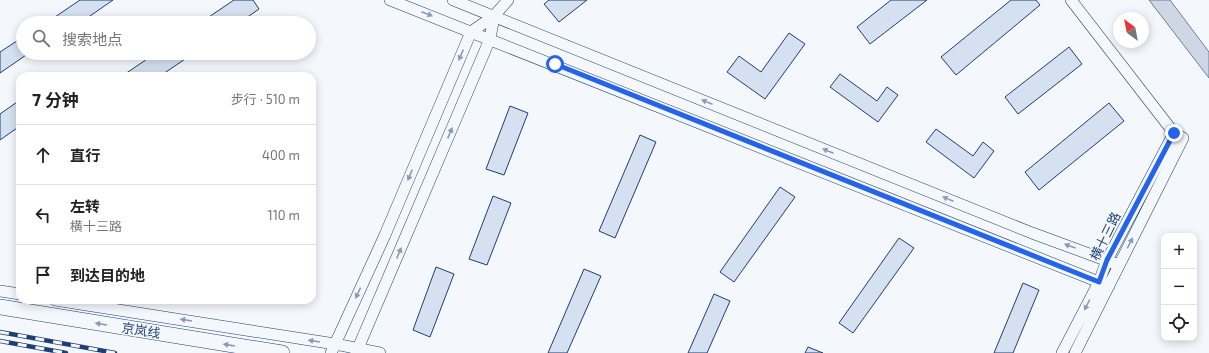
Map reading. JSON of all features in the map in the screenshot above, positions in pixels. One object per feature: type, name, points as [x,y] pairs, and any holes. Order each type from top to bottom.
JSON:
[{"type":"highway","name":"京岚线","points":[[0,307],[282,353]]},
{"type":"street","points":[[390,0],[1104,284]]},
{"type":"street","points":[[453,0],[1024,230],[1119,265]]},
{"type":"street","points":[[333,348],[385,235],[471,32],[494,16],[508,0]]},
{"type":"street","points":[[1071,0],[1179,135]]},
{"type":"street","points":[[356,351],[490,39],[494,16]]},
{"type":"street","name":"横十三路","points":[[1074,353],[1104,284],[1107,260],[1179,135]]},
{"type":"street","name":"横十三路","points":[[1062,353],[1104,284],[1119,265],[1179,135]]},
{"type":"street","points":[[0,291],[16,293]]},
{"type":"street","points":[[78,304],[333,348],[380,353]]},
{"type":"shaded area","points":[[1149,0],[1170,0],[1209,52],[1209,78]]},
{"type":"building","points":[[80,0],[113,0],[90,16],[56,16]]},
{"type":"building","points":[[234,0],[253,0],[259,9],[249,16],[210,16]]},
{"type":"building","points":[[549,0],[587,0],[559,22],[544,4]]},
{"type":"building","points":[[891,0],[927,0],[870,44],[857,27]]},
{"type":"building","points":[[1011,0],[1036,0],[1040,5],[956,75],[941,57]]},
{"type":"building","points":[[789,33],[805,44],[765,99],[727,72],[739,56],[761,72]]},
{"type":"building","points":[[16,42],[16,60],[19,60],[0,73],[0,52]]},
{"type":"building","points":[[1069,47],[1082,64],[1018,114],[1005,97]]},
{"type":"building","points":[[146,60],[184,60],[166,72],[128,72]]},
{"type":"building","points":[[840,74],[877,101],[887,87],[898,95],[878,122],[830,87]]},
{"type":"building","points":[[16,103],[16,129],[0,140],[0,114]]},
{"type":"building","points":[[1109,103],[1124,121],[1039,190],[1025,172]]},
{"type":"building","points":[[510,106],[528,113],[504,175],[486,169]]},
{"type":"building","points":[[936,129],[973,156],[983,142],[994,151],[974,178],[926,142]]},
{"type":"building","points":[[640,135],[656,142],[615,238],[599,231]]},
{"type":"building","points":[[780,187],[795,197],[734,282],[720,272]]},
{"type":"building","points":[[493,196],[511,203],[487,265],[469,259]]},
{"type":"building","points":[[899,238],[914,248],[853,333],[839,323]]},
{"type":"building","points":[[436,267],[454,274],[430,337],[413,330]]},
{"type":"building","points":[[584,269],[601,276],[567,353],[548,353]]},
{"type":"building","points":[[1023,283],[1039,290],[1013,353],[994,353]]},
{"type":"building","points":[[714,294],[730,301],[707,353],[688,353]]},
{"type":"building","points":[[808,347],[823,353],[805,353]]},
{"type":"railway","points":[[0,332],[115,353]]},
{"type":"railway","points":[[0,341],[66,353]]},
{"type":"route","points":[[555,64],[1099,282],[1107,260],[1174,133]]}]
